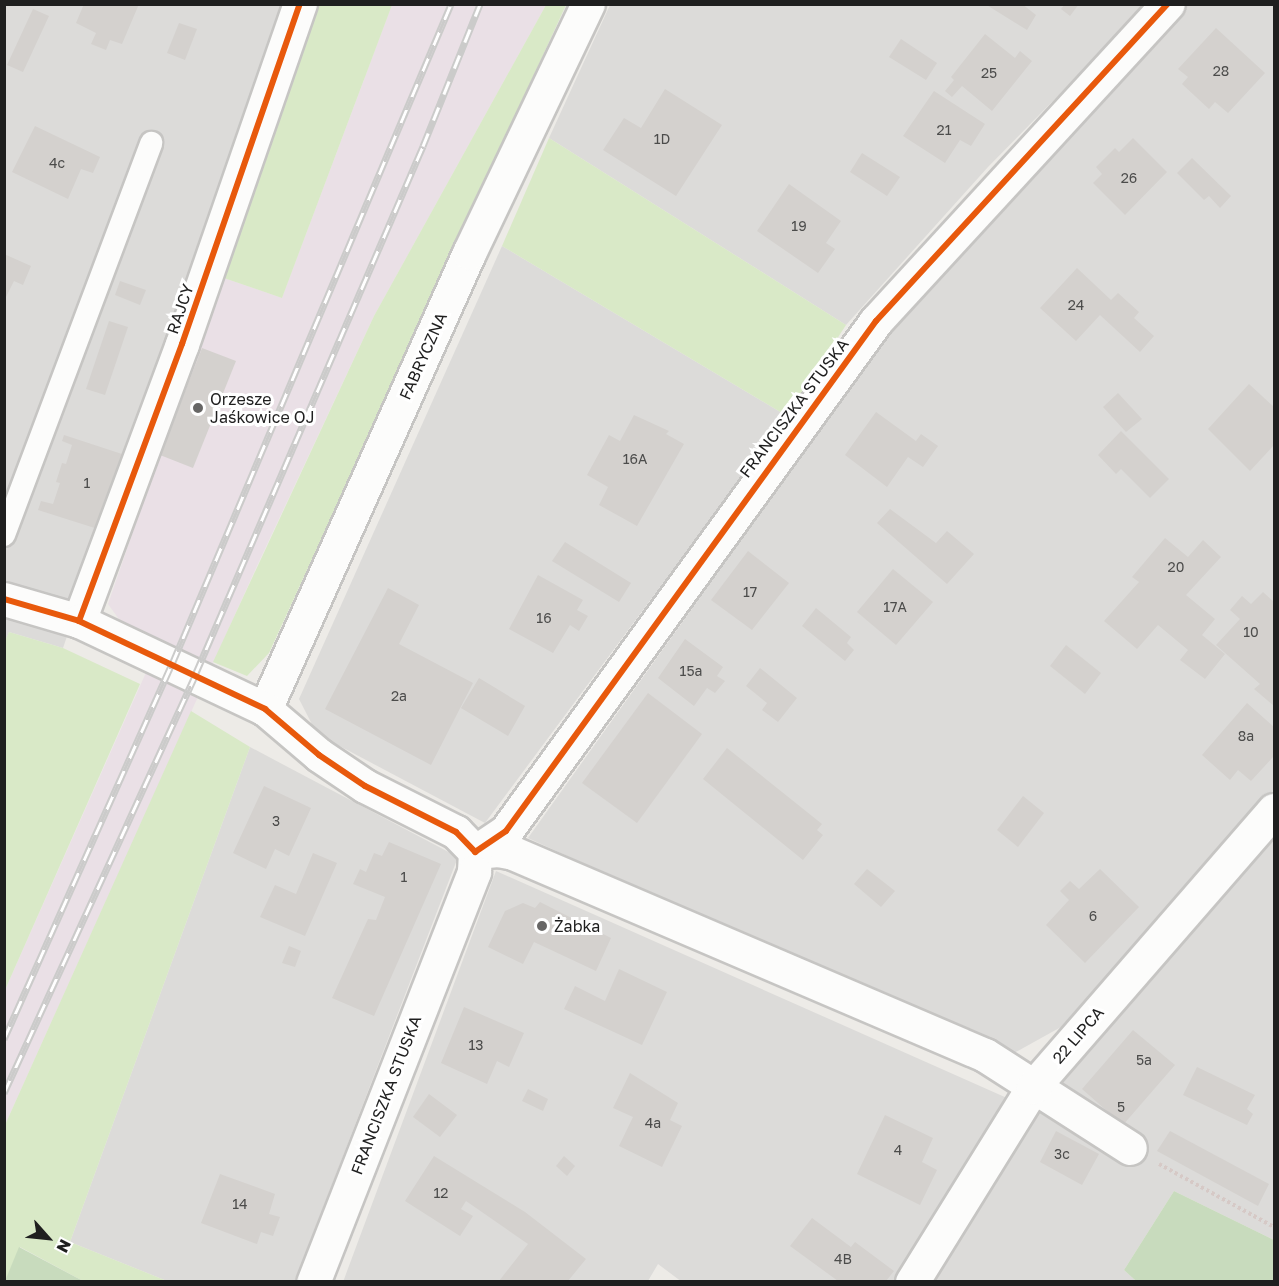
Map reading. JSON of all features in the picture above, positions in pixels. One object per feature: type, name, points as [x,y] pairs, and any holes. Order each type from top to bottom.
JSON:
[{"type":"street","name":"RAJCY","points":[[79,621],[182,344],[300,4]]},
{"type":"street","name":"FABRYCZNA","points":[[265,709],[470,253],[588,4]]},
{"type":"street","name":"FRANCISZKA STUSKA","points":[[313,1281],[474,872],[475,852],[506,831],[581,724],[876,321],[1168,4]]},
{"type":"street","points":[[4,599],[79,621],[265,709],[328,761],[365,786],[456,832],[475,852],[498,850],[513,853],[985,1055],[1130,1148]]},
{"type":"street","name":"22 LIPCA","points":[[912,1281],[1033,1087],[1275,810]]},
{"type":"lane","points":[[4,535],[151,143]]},
{"type":"path","points":[[1130,1148],[1275,1227]]},
{"type":"shaded area","points":[[5,5],[285,5],[63,648],[9,632],[5,643]]},
{"type":"shaded area","points":[[392,5],[546,5],[374,316],[256,568],[5,1125],[5,990],[160,641],[126,629],[108,604],[221,277],[282,298]]},
{"type":"shaded area","points":[[610,5],[1147,5],[988,167],[846,325],[549,138]]},
{"type":"shaded area","points":[[1186,5],[1274,5],[1274,789],[1061,1027],[1014,1053],[780,953],[528,838],[884,340],[1129,60]]},
{"type":"shaded area","points":[[502,246],[787,416],[485,823],[317,734],[299,699]]},
{"type":"shaded area","points":[[250,747],[458,857],[295,1281],[167,1281],[70,1242]]},
{"type":"shaded area","points":[[1274,829],[1274,1240],[1174,1191],[1124,1270],[1136,1281],[682,1282],[658,1264],[648,1281],[343,1282],[496,871],[1007,1098]]},
{"type":"green space","points":[[315,5],[392,5],[282,298],[221,277]]},
{"type":"green space","points":[[546,5],[566,5],[269,653],[247,676],[213,662],[374,316]]},
{"type":"green space","points":[[549,138],[846,325],[787,416],[502,246]]},
{"type":"green space","points":[[9,632],[63,648],[140,684],[5,990],[4,643]]},
{"type":"green space","points":[[191,711],[250,747],[70,1242],[167,1281],[83,1281],[20,1247],[5,1282],[5,1125]]},
{"type":"green space","points":[[1174,1191],[1274,1240],[1274,1281],[1136,1281],[1124,1270]]},
{"type":"green space","points":[[19,1247],[83,1281],[5,1281]]},
{"type":"building","points":[[84,4],[139,4],[122,44],[110,40],[106,50],[91,44],[96,33],[76,23]]},
{"type":"building","points":[[985,4],[1022,4],[1036,15],[1027,30]]},
{"type":"building","points":[[1065,4],[1079,4],[1070,16],[1061,9]]},
{"type":"building","points":[[33,9],[49,16],[23,72],[7,65]]},
{"type":"building","points":[[179,23],[197,29],[185,60],[167,53]]},
{"type":"building","points":[[1216,28],[1265,73],[1228,113],[1215,102],[1209,109],[1182,84],[1188,77],[1178,69]]},
{"type":"building","points":[[985,34],[1015,58],[1020,51],[1032,61],[992,111],[962,86],[952,97],[945,91],[954,80],[951,77]]},
{"type":"building","points":[[901,39],[937,63],[926,80],[889,57]]},
{"type":"building","points":[[665,89],[722,125],[676,196],[603,150],[624,118],[641,128]]},
{"type":"building","points":[[934,91],[985,124],[971,146],[960,140],[945,163],[903,136]]},
{"type":"building","points":[[35,126],[100,157],[93,173],[81,169],[68,199],[12,172]]},
{"type":"building","points":[[1133,138],[1167,172],[1125,215],[1093,183],[1102,174],[1096,167],[1115,148],[1119,152]]},
{"type":"building","points":[[862,153],[900,177],[887,196],[850,172]]},
{"type":"building","points":[[1192,158],[1231,196],[1220,208],[1209,196],[1204,200],[1177,173]]},
{"type":"building","points":[[789,184],[841,221],[826,243],[835,249],[818,273],[757,231]]},
{"type":"building","points":[[4,254],[31,266],[23,285],[14,281],[4,301]]},
{"type":"building","points":[[1077,268],[1111,300],[1118,293],[1139,312],[1134,318],[1154,336],[1140,352],[1100,315],[1076,341],[1040,308]]},
{"type":"building","points":[[120,281],[146,290],[140,305],[115,295]]},
{"type":"building","points":[[109,321],[128,327],[105,395],[86,389]]},
{"type":"building","name":"Orzesze Jaśkowice OJ","points":[[202,348],[236,361],[193,468],[160,455]]},
{"type":"building","points":[[1249,384],[1274,407],[1274,445],[1250,471],[1208,429]]},
{"type":"building","points":[[1118,393],[1142,419],[1126,432],[1103,407]]},
{"type":"building","points":[[876,412],[916,441],[921,434],[938,446],[923,467],[908,457],[887,487],[845,455]]},
{"type":"building","points":[[634,415],[669,431],[666,434],[684,444],[637,526],[599,505],[608,487],[587,475],[609,435],[620,441]]},
{"type":"building","points":[[1121,431],[1169,479],[1150,498],[1121,469],[1116,474],[1098,455]]},
{"type":"building","points":[[64,435],[125,455],[101,530],[38,510],[41,501],[53,504],[60,483],[56,482],[62,463],[66,464],[72,445],[62,441]]},
{"type":"building","points":[[890,509],[936,543],[947,531],[974,554],[947,584],[877,523]]},
{"type":"building","points":[[1165,538],[1188,557],[1203,540],[1221,557],[1186,595],[1215,619],[1202,635],[1225,654],[1205,679],[1180,660],[1188,650],[1158,625],[1137,649],[1104,621],[1139,582],[1132,577]]},
{"type":"building","points":[[565,542],[631,583],[619,602],[552,561]]},
{"type":"building","points":[[748,551],[789,583],[752,630],[711,600]]},
{"type":"building","points":[[893,569],[933,602],[896,645],[857,612]]},
{"type":"building","points":[[538,575],[583,600],[577,610],[588,616],[579,631],[570,625],[553,653],[509,629]]},
{"type":"building","points":[[388,588],[419,605],[399,644],[473,683],[431,765],[325,709]]},
{"type":"building","points":[[1263,592],[1274,602],[1274,706],[1254,689],[1260,684],[1216,645],[1240,619],[1230,610],[1242,596],[1251,604]]},
{"type":"building","points":[[816,608],[851,637],[847,643],[854,650],[845,661],[802,626]]},
{"type":"building","points":[[685,639],[723,667],[717,676],[725,681],[715,693],[707,688],[694,706],[658,678]]},
{"type":"building","points":[[1066,645],[1101,673],[1085,694],[1050,666]]},
{"type":"building","points":[[760,668],[797,698],[778,722],[762,710],[767,703],[746,686]]},
{"type":"building","points":[[479,678],[525,706],[508,736],[461,708]]},
{"type":"building","points":[[648,693],[702,734],[637,823],[582,783]]},
{"type":"building","points":[[1247,703],[1274,727],[1274,756],[1251,781],[1238,770],[1230,780],[1202,755]]},
{"type":"building","points":[[727,748],[822,824],[817,830],[823,835],[803,860],[703,779]]},
{"type":"building","points":[[264,786],[311,808],[289,856],[275,849],[266,869],[233,853]]},
{"type":"building","points":[[1023,796],[1044,813],[1018,847],[997,830]]},
{"type":"building","points":[[389,842],[441,864],[374,1016],[332,998],[368,919],[376,920],[385,897],[353,884],[360,869],[366,872],[374,853],[382,856]]},
{"type":"building","points":[[313,853],[337,863],[305,936],[260,917],[275,885],[296,894]]},
{"type":"building","points":[[867,869],[895,891],[881,907],[854,884]]},
{"type":"building","points":[[1100,869],[1139,907],[1085,963],[1046,925],[1069,900],[1060,891],[1070,881],[1079,889]]},
{"type":"building","points":[[540,902],[611,938],[596,971],[534,942],[523,964],[488,947],[505,911],[523,903],[535,908]]},
{"type":"building","points":[[289,946],[301,951],[295,967],[282,963]]},
{"type":"building","points":[[619,969],[667,992],[642,1045],[564,1009],[575,986],[605,1001]]},
{"type":"building","points":[[464,1007],[524,1033],[509,1067],[497,1061],[487,1084],[441,1063]]},
{"type":"building","points":[[1133,1030],[1175,1065],[1123,1125],[1082,1089]]},
{"type":"building","points":[[1197,1067],[1255,1095],[1247,1109],[1253,1114],[1247,1125],[1183,1095]]},
{"type":"building","points":[[630,1073],[678,1103],[670,1120],[682,1126],[662,1167],[619,1146],[633,1117],[613,1108]]},
{"type":"building","points":[[528,1089],[548,1099],[543,1111],[522,1101]]},
{"type":"building","points":[[429,1094],[457,1115],[440,1137],[413,1117]]},
{"type":"building","points":[[885,1115],[933,1138],[922,1162],[937,1170],[920,1205],[857,1174]]},
{"type":"building","points":[[1056,1131],[1099,1154],[1082,1185],[1040,1162]]},
{"type":"building","points":[[1170,1131],[1269,1184],[1258,1206],[1157,1151]]},
{"type":"building","points":[[434,1156],[525,1212],[586,1259],[568,1281],[499,1281],[528,1244],[466,1201],[461,1209],[473,1216],[460,1236],[405,1201]]},
{"type":"building","points":[[564,1156],[575,1166],[567,1176],[556,1166]]},
{"type":"building","points":[[220,1174],[275,1194],[269,1214],[280,1217],[273,1236],[261,1232],[257,1244],[201,1223]]},
{"type":"building","points":[[812,1218],[851,1247],[855,1242],[894,1271],[886,1281],[838,1281],[790,1246]]},
{"type":"railway","points":[[4,1039],[172,664],[451,4]]},
{"type":"railway","points":[[4,1093],[195,675],[423,146],[480,4]]},
{"type":"cycle path","points":[[79,621],[182,344],[300,4]]},
{"type":"cycle path","points":[[4,599],[79,621],[265,709],[319,755],[365,786],[456,832],[475,852],[506,831],[876,321],[1168,4]]},
{"type":"place","name":"Orzesze Jaśkowice OJ","points":[[198,408]]},
{"type":"place","name":"Żabka","points":[[542,926]]}]
